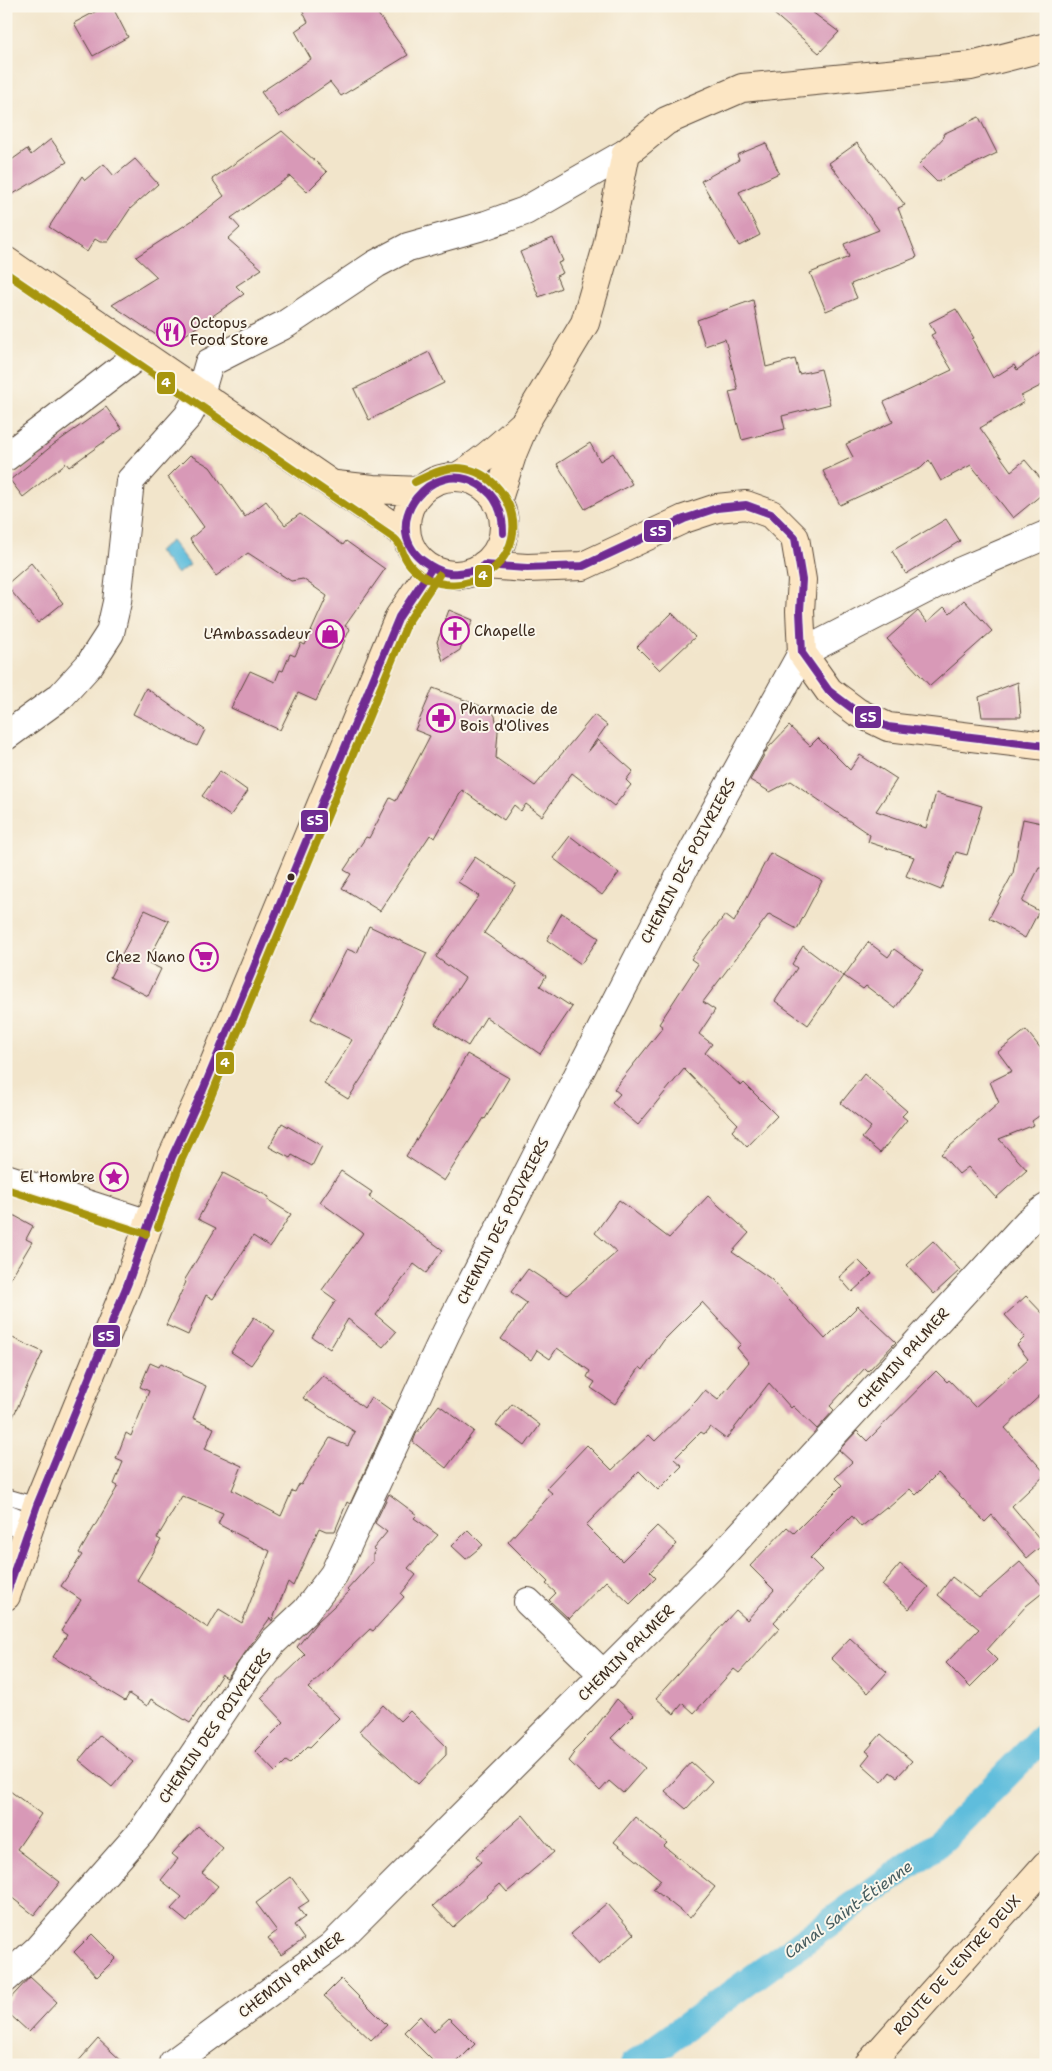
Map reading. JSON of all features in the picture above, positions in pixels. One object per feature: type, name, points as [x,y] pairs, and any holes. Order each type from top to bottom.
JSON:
[{"type":"main road","points":[[497,502],[513,452],[526,421],[585,323],[608,247],[626,153],[666,121],[742,88],[971,66],[1046,47]]},
{"type":"main road","points":[[6,261],[407,536]]},
{"type":"main road","points":[[457,477],[474,467],[526,421]]},
{"type":"main road","points":[[457,477],[480,484],[490,492],[497,502],[504,522],[500,546],[484,565],[472,572],[458,575],[444,574],[431,568],[416,555],[407,536],[408,512],[420,491],[431,483],[444,478],[457,477]]},
{"type":"main road","points":[[330,484],[373,490],[420,491]]},
{"type":"main road","points":[[484,565],[527,568],[583,566],[684,519],[717,508],[746,505],[771,514],[795,538],[802,580],[800,611],[802,653],[829,691],[857,712],[888,727],[1046,746]]},
{"type":"main road","points":[[503,533],[532,555],[558,567]]},
{"type":"main road","points":[[6,1596],[24,1517],[128,1283],[172,1157],[239,1004],[399,617],[431,568]]},
{"type":"main road","name":"ROUTE DE L'ENTRE DEUX","points":[[868,2065],[1046,1865]]},
{"type":"street","points":[[6,736],[61,696],[90,664],[110,633],[117,602],[130,481],[188,416],[200,394],[208,363],[286,324],[376,264],[408,247],[486,226],[525,211],[626,153]]},
{"type":"street","points":[[6,456],[140,354]]},
{"type":"street","points":[[802,653],[959,572],[1046,535]]},
{"type":"street","name":"CHEMIN DES POIVRIERS","points":[[6,1978],[37,1950],[142,1831],[251,1670],[273,1642],[306,1611],[334,1574],[455,1316],[692,853],[802,653]]},
{"type":"street","points":[[6,1178],[149,1224]]},
{"type":"street","name":"CHEMIN PALMER","points":[[173,2064],[332,1946],[713,1565],[1028,1222],[1046,1208]]},
{"type":"street","points":[[528,1602],[604,1675]]},
{"type":"lane","points":[[6,1496],[24,1517]]},
{"type":"water","points":[[171,541],[190,565],[177,574],[158,551]]},
{"type":"building","points":[[106,6],[112,6],[128,37],[93,56],[74,23]]},
{"type":"building","points":[[300,6],[372,6],[408,55],[341,96],[330,82],[279,117],[261,92],[311,59],[295,31],[308,22]]},
{"type":"building","points":[[765,6],[804,6],[839,32],[819,53]]},
{"type":"building","points":[[979,117],[997,153],[937,182],[919,164],[944,137],[943,134]]},
{"type":"building","points":[[282,131],[327,172],[307,192],[290,176],[231,218],[240,228],[228,239],[262,269],[236,286],[244,294],[171,345],[112,305],[157,277],[136,257],[193,220],[224,196],[212,179]]},
{"type":"building","points":[[51,139],[67,162],[13,194],[6,184],[6,164],[27,149],[31,155]]},
{"type":"building","points":[[766,143],[779,173],[739,192],[760,235],[739,246],[701,181],[739,160],[737,155]]},
{"type":"building","points":[[857,143],[905,205],[898,208],[917,257],[851,284],[857,298],[826,311],[810,273],[849,257],[844,244],[879,230],[829,163]]},
{"type":"building","points":[[135,159],[158,184],[130,209],[108,242],[100,242],[95,239],[87,252],[49,227],[82,176],[85,180],[104,164],[114,176]]},
{"type":"building","points":[[553,238],[563,261],[558,263],[563,273],[556,276],[561,288],[539,297],[520,252]]},
{"type":"building","points":[[753,300],[766,367],[795,359],[799,374],[821,369],[830,404],[782,416],[785,429],[742,440],[729,392],[738,390],[725,339],[705,346],[697,320]]},
{"type":"building","points":[[956,309],[974,338],[972,339],[993,378],[1014,365],[1017,370],[1046,349],[1046,383],[1021,396],[1024,402],[980,428],[1011,471],[1025,460],[1046,485],[1046,491],[1013,518],[971,465],[941,481],[929,460],[921,468],[840,505],[823,471],[853,457],[846,444],[893,422],[884,402],[952,370],[931,335],[935,333],[929,323]]},
{"type":"building","points":[[429,352],[444,383],[369,420],[354,389]]},
{"type":"building","points":[[106,407],[122,429],[69,467],[66,463],[23,497],[10,480],[53,445]]},
{"type":"building","points":[[590,443],[600,461],[613,453],[632,484],[585,509],[557,464]]},
{"type":"building","points":[[190,455],[210,467],[245,517],[266,501],[285,525],[300,514],[343,545],[346,541],[385,569],[345,626],[350,629],[316,701],[298,693],[280,730],[231,708],[250,671],[275,682],[280,670],[283,671],[290,654],[295,656],[301,643],[305,645],[327,596],[303,579],[291,581],[248,553],[216,576],[190,539],[204,527],[168,477]]},
{"type":"building","points":[[946,519],[960,541],[906,574],[892,551]]},
{"type":"building","points":[[31,563],[63,603],[38,623],[6,585]]},
{"type":"building","points":[[964,600],[992,631],[930,686],[887,639],[918,611],[927,622],[944,607],[950,613]]},
{"type":"building","name":"Chapelle","points":[[449,610],[473,620],[460,650],[443,661],[437,642]]},
{"type":"building","points":[[672,613],[695,637],[660,670],[637,647]]},
{"type":"building","points":[[1018,682],[1021,717],[982,717],[979,697]]},
{"type":"building","points":[[146,688],[205,730],[197,746],[133,714]]},
{"type":"building","points":[[433,688],[491,710],[495,716],[498,731],[496,758],[535,786],[594,715],[607,725],[587,753],[598,740],[633,771],[626,780],[631,785],[614,806],[572,773],[542,816],[526,804],[521,811],[514,805],[504,820],[462,790],[435,838],[430,835],[380,911],[342,888],[351,874],[344,870],[366,837],[369,838],[390,798],[396,801],[430,736],[415,730]]},
{"type":"building","points":[[789,726],[810,746],[818,738],[850,770],[860,755],[897,779],[876,811],[926,828],[936,793],[982,806],[967,855],[956,852],[941,890],[906,876],[914,857],[868,842],[870,835],[791,781],[770,792],[750,780],[768,748]]},
{"type":"building","points":[[220,771],[248,791],[230,816],[202,796]]},
{"type":"building","points":[[1023,819],[1046,824],[1046,852],[1043,868],[1039,868],[1022,902],[1039,911],[1025,938],[989,918],[1013,873]]},
{"type":"building","points":[[570,836],[619,873],[602,895],[553,858]]},
{"type":"building","points":[[770,853],[822,881],[797,929],[769,914],[703,1002],[715,1010],[699,1034],[712,1044],[705,1053],[741,1086],[744,1083],[777,1116],[747,1147],[732,1131],[738,1124],[684,1069],[638,1125],[612,1103],[620,1094],[614,1089],[663,1027],[659,1024],[698,964],[691,959],[725,915],[734,922]]},
{"type":"building","points":[[475,857],[516,884],[484,933],[546,976],[540,986],[572,1007],[540,1054],[486,1017],[468,1046],[435,1024],[465,978],[436,957],[479,896],[458,882]]},
{"type":"building","points":[[145,910],[169,921],[147,962],[161,969],[148,996],[110,977]]},
{"type":"building","points":[[562,913],[599,938],[581,964],[547,940]]},
{"type":"building","points":[[369,926],[427,953],[372,1062],[348,1099],[324,1084],[352,1040],[311,1019],[347,949],[357,953]]},
{"type":"building","points":[[868,942],[888,957],[894,949],[923,970],[895,1008],[866,986],[863,989],[844,976]]},
{"type":"building","points":[[803,946],[843,976],[808,1025],[775,1001],[797,968],[792,964]]},
{"type":"building","points":[[1026,1030],[1046,1055],[1046,1111],[1032,1121],[1034,1125],[999,1139],[1027,1170],[996,1198],[968,1167],[959,1174],[941,1154],[999,1103],[990,1082],[1012,1071],[998,1052]]},
{"type":"building","points":[[467,1054],[509,1078],[485,1119],[444,1181],[406,1156],[444,1096]]},
{"type":"building","points":[[864,1074],[907,1111],[902,1116],[907,1120],[880,1153],[862,1138],[871,1127],[841,1103]]},
{"type":"building","points":[[282,1123],[322,1146],[312,1166],[292,1155],[290,1158],[269,1147]]},
{"type":"building","points":[[341,1171],[372,1192],[369,1197],[443,1250],[426,1273],[414,1264],[376,1315],[396,1332],[383,1347],[348,1319],[330,1349],[312,1337],[336,1300],[322,1290],[363,1233],[320,1202]]},
{"type":"building","points":[[223,1173],[269,1197],[268,1200],[291,1214],[270,1247],[253,1236],[213,1299],[206,1295],[188,1335],[166,1325],[186,1282],[184,1281],[216,1228],[198,1219]]},
{"type":"building","points":[[708,1196],[749,1233],[732,1252],[771,1279],[825,1339],[858,1306],[896,1342],[868,1371],[865,1368],[830,1406],[834,1410],[817,1429],[793,1406],[791,1408],[769,1383],[726,1439],[710,1427],[704,1434],[701,1432],[674,1459],[682,1466],[658,1490],[639,1471],[586,1525],[622,1561],[657,1526],[677,1544],[650,1572],[656,1578],[630,1604],[606,1581],[569,1619],[549,1600],[556,1593],[546,1584],[548,1582],[508,1542],[552,1493],[546,1488],[587,1445],[612,1470],[649,1435],[655,1441],[705,1390],[718,1400],[749,1362],[737,1348],[741,1344],[702,1302],[664,1340],[643,1370],[640,1367],[615,1404],[591,1388],[595,1382],[587,1377],[590,1371],[557,1348],[550,1359],[537,1350],[531,1360],[501,1339],[527,1303],[511,1292],[528,1269],[567,1295],[617,1252],[595,1233],[619,1200],[669,1238]]},
{"type":"building","points":[[6,1211],[33,1226],[26,1239],[32,1242],[6,1286]]},
{"type":"building","points":[[933,1241],[960,1270],[934,1294],[907,1265]]},
{"type":"building","points":[[858,1260],[872,1274],[852,1292],[839,1277]]},
{"type":"building","points":[[1026,1296],[1046,1317],[1046,1390],[1005,1428],[1046,1474],[1012,1506],[1044,1544],[1027,1558],[992,1515],[985,1522],[938,1473],[916,1495],[910,1489],[887,1509],[886,1507],[861,1527],[852,1516],[810,1558],[822,1570],[774,1622],[780,1628],[739,1673],[734,1669],[694,1713],[683,1703],[674,1714],[656,1698],[736,1610],[747,1620],[774,1590],[750,1566],[787,1527],[794,1533],[842,1485],[835,1478],[852,1462],[839,1450],[857,1431],[867,1441],[936,1371],[947,1382],[949,1380],[975,1407],[1028,1359],[1017,1345],[1025,1337],[1005,1315]]},
{"type":"building","points":[[254,1317],[275,1331],[251,1365],[231,1352]]},
{"type":"building","points":[[6,1335],[43,1352],[6,1432]]},
{"type":"building","points":[[150,1363],[159,1367],[161,1363],[206,1386],[193,1418],[214,1428],[205,1449],[242,1466],[232,1490],[281,1516],[292,1491],[295,1492],[299,1484],[301,1485],[330,1438],[348,1446],[355,1432],[303,1398],[323,1375],[364,1408],[371,1397],[392,1412],[350,1504],[347,1502],[335,1531],[326,1531],[319,1528],[293,1586],[288,1582],[272,1621],[270,1618],[227,1678],[222,1674],[190,1723],[151,1699],[147,1706],[129,1694],[125,1701],[53,1657],[67,1635],[61,1631],[81,1600],[61,1586],[82,1555],[79,1553],[118,1486],[114,1484],[123,1462],[116,1459],[126,1433],[131,1436],[149,1391],[140,1387]],"holes":[[[182,1496],[223,1513],[218,1524],[270,1551],[242,1623],[219,1609],[208,1628],[137,1580],[161,1540],[157,1538]]]},
{"type":"building","points":[[512,1404],[540,1425],[525,1446],[496,1425]]},
{"type":"building","points":[[439,1405],[474,1431],[446,1468],[413,1442],[416,1434]]},
{"type":"building","points":[[389,1494],[417,1515],[414,1518],[438,1535],[408,1568],[416,1575],[401,1594],[404,1597],[373,1631],[370,1629],[308,1688],[339,1718],[290,1764],[286,1761],[275,1772],[255,1751],[284,1722],[261,1698],[305,1655],[297,1647],[317,1622],[349,1592],[347,1590],[373,1561],[373,1554],[376,1550],[373,1549],[387,1532],[375,1523]]},
{"type":"building","points":[[468,1530],[483,1545],[466,1559],[452,1546]]},
{"type":"building","points":[[1020,1562],[1046,1590],[1026,1606],[987,1650],[997,1660],[970,1687],[946,1663],[979,1629],[938,1595],[952,1577],[979,1598]]},
{"type":"building","points":[[900,1564],[928,1587],[909,1609],[882,1585]]},
{"type":"building","points":[[850,1638],[887,1672],[868,1693],[831,1658]]},
{"type":"building","points":[[617,1699],[634,1715],[611,1738],[645,1768],[623,1793],[609,1781],[600,1791],[569,1761],[574,1754],[572,1752],[592,1732]]},
{"type":"building","points":[[383,1705],[400,1721],[410,1711],[446,1746],[446,1755],[418,1784],[359,1731]]},
{"type":"building","points":[[881,1734],[912,1761],[897,1777],[890,1772],[882,1782],[862,1764],[870,1754],[866,1751]]},
{"type":"building","points":[[100,1735],[133,1762],[112,1787],[79,1760]]},
{"type":"building","points":[[691,1762],[712,1781],[686,1809],[665,1791]]},
{"type":"building","points":[[6,1788],[41,1814],[17,1849],[60,1882],[34,1915],[6,1893]]},
{"type":"building","points":[[523,1815],[554,1852],[507,1892],[500,1884],[453,1927],[433,1906],[481,1862],[476,1856]]},
{"type":"building","points":[[635,1817],[667,1843],[664,1846],[715,1887],[690,1918],[653,1889],[661,1880],[614,1842]]},
{"type":"building","points":[[198,1826],[223,1848],[202,1873],[218,1886],[187,1922],[171,1909],[182,1897],[161,1880],[178,1859],[172,1854]]},
{"type":"building","points":[[291,1877],[309,1901],[298,1908],[305,1917],[294,1925],[304,1939],[281,1955],[268,1938],[277,1931],[256,1903]]},
{"type":"building","points":[[607,1903],[634,1934],[599,1965],[571,1934]]},
{"type":"building","points":[[92,1934],[116,1958],[97,1977],[74,1952]]},
{"type":"building","points":[[30,1977],[57,2002],[29,2032],[6,2011],[6,2003]]},
{"type":"building","points":[[341,1979],[387,2025],[371,2040],[324,1996]]},
{"type":"building","points":[[420,2016],[434,2032],[449,2018],[475,2044],[454,2065],[437,2065],[404,2032]]},
{"type":"building","points":[[98,2039],[126,2065],[75,2065]]},
{"type":"waterway","name":"Canal Saint-Étienne","points":[[633,2065],[938,1844],[1046,1734]]},
{"type":"transit line","name":"4","points":[[6,273],[395,539],[408,562],[424,577],[441,583],[467,583],[491,571],[500,562],[512,538],[512,515],[503,494],[487,478],[477,472],[459,468],[439,471],[415,482]]},
{"type":"transit line","name":"S5","points":[[472,571],[452,573],[438,570],[422,560],[410,545],[406,529],[408,513],[416,498],[429,486],[444,479],[461,478],[479,485],[495,499],[502,518],[503,533]]},
{"type":"transit line","name":"S5","points":[[484,565],[527,568],[583,566],[684,519],[717,508],[746,505],[771,514],[795,538],[802,580],[800,611],[802,653],[829,691],[857,712],[888,727],[1046,746]]},
{"type":"transit line","name":"S5","points":[[6,1595],[37,1505],[128,1283],[172,1157],[203,1090],[399,617],[431,569]]},
{"type":"transit line","name":"4","points":[[158,1227],[181,1161],[212,1094],[408,622],[439,575]]},
{"type":"transit line","name":"4","points":[[6,1189],[146,1234]]},
{"type":"place","name":"Octopus Food Store","points":[[171,332]]},
{"type":"place","name":"Chapelle","points":[[455,631]]},
{"type":"place","name":"L'Ambassadeur","points":[[330,634]]},
{"type":"place","name":"Pharmacie de Bois d'Olives","points":[[441,718]]},
{"type":"place","name":"Chez Nano","points":[[204,957]]},
{"type":"place","name":"El Hombre","points":[[114,1177]]}]
